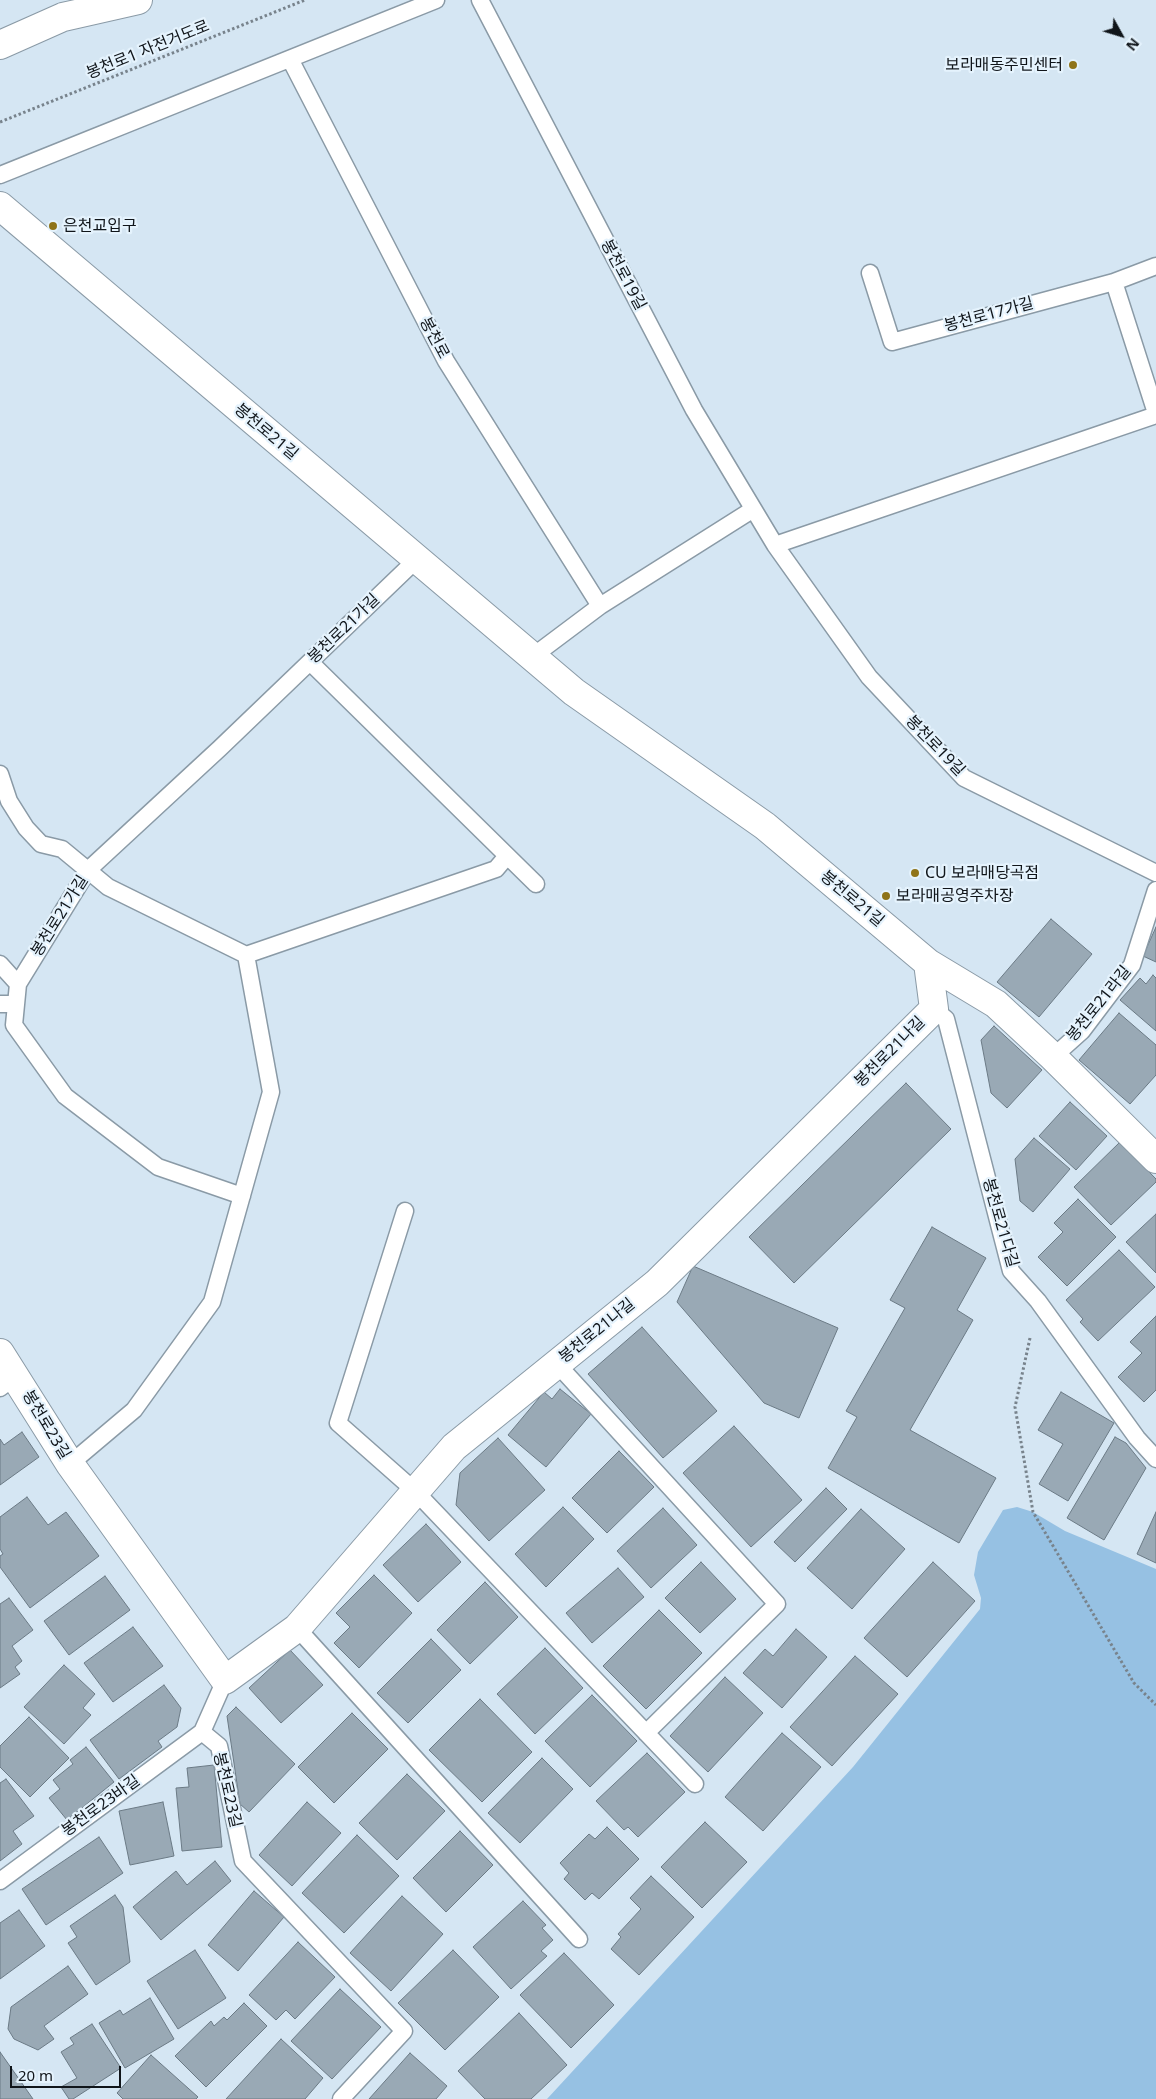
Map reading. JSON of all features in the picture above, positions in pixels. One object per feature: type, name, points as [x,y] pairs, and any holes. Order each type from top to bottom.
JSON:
[{"type":"street","points":[[63,18],[87,0]]},
{"type":"street","points":[[0,44],[63,18],[138,0]]},
{"type":"street","name":"봉천로21길","points":[[0,206],[574,692],[765,826],[928,963],[996,1004],[1053,1057],[1156,1159]]},
{"type":"street","name":"봉천로21나길","points":[[225,1680],[297,1628],[454,1447],[657,1283],[934,1009],[928,963]]},
{"type":"street","name":"봉천로23길","points":[[0,1353],[8,1382],[70,1464],[225,1680]]},
{"type":"lane","points":[[0,175],[436,0]]},
{"type":"lane","name":"봉천로19길","points":[[480,0],[694,410],[752,510],[869,677],[964,778],[1156,873]]},
{"type":"lane","name":"봉천로","points":[[290,58],[446,361],[600,606]]},
{"type":"lane","name":"봉천로17가길","points":[[870,273],[892,342],[1114,282],[1156,266]]},
{"type":"lane","points":[[775,545],[1156,414],[1114,282]]},
{"type":"lane","points":[[532,657],[600,606],[752,510]]},
{"type":"lane","name":"봉천로21가길","points":[[242,1196],[158,1167],[65,1096],[14,1025],[8,1004],[18,984],[88,870],[416,560]]},
{"type":"lane","points":[[310,662],[536,884]]},
{"type":"lane","points":[[0,774],[9,801],[26,828],[41,844],[62,849],[108,887],[246,954],[496,869],[507,856]]},
{"type":"lane","name":"봉천로21라길","points":[[1053,1057],[1082,1031],[1132,965],[1156,890]]},
{"type":"lane","points":[[70,1464],[134,1410],[212,1302],[271,1092],[246,954]]},
{"type":"lane","points":[[0,964],[18,984]]},
{"type":"lane","name":"봉천로21다길","points":[[934,1009],[946,1019],[1011,1271],[1038,1300],[1137,1438],[1156,1459]]},
{"type":"lane","points":[[404,1211],[338,1423],[415,1491],[696,1784]]},
{"type":"lane","points":[[557,1364],[777,1604],[646,1734]]},
{"type":"lane","points":[[297,1628],[579,1939]]},
{"type":"lane","name":"봉천로23길","points":[[225,1680],[202,1732],[218,1746],[243,1860],[404,2031],[341,2099]]},
{"type":"lane","name":"봉천로23바길","points":[[0,1881],[202,1732]]},
{"type":"path","name":"봉천로1 자전거도로","points":[[0,122],[305,0]]},
{"type":"path","points":[[1038,1300],[1016,1407],[1033,1512],[1134,1683],[1156,1705]]},
{"type":"shaded area","points":[[1017,1507],[1033,1512],[1065,1531],[1156,1569],[1156,2099],[547,2099],[853,1767],[980,1609],[981,1598],[974,1575],[978,1552],[1003,1510]]},
{"type":"building","points":[[1051,919],[1092,954],[1039,1017],[997,982]]},
{"type":"building","points":[[1156,927],[1156,962],[1143,956]]},
{"type":"building","points":[[1153,975],[1156,978],[1156,1031],[1120,1000],[1140,978],[1146,984]]},
{"type":"building","points":[[1119,1013],[1156,1045],[1156,1075],[1130,1104],[1079,1060]]},
{"type":"building","points":[[994,1026],[1042,1070],[1007,1108],[991,1093],[981,1040]]},
{"type":"building","points":[[906,1083],[951,1129],[794,1283],[749,1237]]},
{"type":"building","points":[[1070,1102],[1107,1136],[1076,1170],[1039,1136]]},
{"type":"building","points":[[1034,1138],[1070,1169],[1033,1212],[1020,1201],[1015,1159]]},
{"type":"building","points":[[1120,1142],[1156,1179],[1156,1182],[1111,1225],[1074,1187]]},
{"type":"building","points":[[1078,1199],[1116,1237],[1067,1286],[1038,1257],[1063,1232],[1054,1223]]},
{"type":"building","points":[[1156,1214],[1156,1273],[1126,1242]]},
{"type":"building","points":[[932,1227],[986,1258],[957,1310],[973,1320],[910,1430],[996,1478],[959,1543],[828,1468],[857,1417],[846,1411],[905,1308],[890,1300]]},
{"type":"building","points":[[1119,1250],[1155,1287],[1098,1341],[1080,1322],[1083,1319],[1066,1300]]},
{"type":"building","points":[[693,1266],[838,1328],[799,1418],[764,1403],[677,1302]]},
{"type":"building","points":[[1156,1316],[1156,1390],[1144,1402],[1118,1377],[1142,1353],[1130,1342]]},
{"type":"building","points":[[642,1327],[717,1411],[663,1458],[588,1374]]},
{"type":"building","points":[[560,1389],[591,1414],[546,1467],[508,1435],[544,1392],[552,1399]]},
{"type":"building","points":[[1061,1392],[1114,1423],[1068,1501],[1039,1484],[1063,1444],[1038,1430]]},
{"type":"building","points":[[734,1426],[802,1500],[751,1547],[683,1473]]},
{"type":"building","points":[[22,1432],[39,1457],[0,1485],[0,1439],[4,1445]]},
{"type":"building","points":[[1115,1437],[1126,1443],[1146,1468],[1104,1540],[1067,1518]]},
{"type":"building","points":[[498,1438],[545,1490],[489,1541],[456,1505],[460,1473]]},
{"type":"building","points":[[619,1451],[654,1487],[607,1533],[572,1498]]},
{"type":"building","points":[[826,1488],[847,1509],[795,1562],[774,1542]]},
{"type":"building","points":[[27,1497],[48,1525],[66,1512],[99,1556],[30,1608],[0,1567],[0,1556],[3,1554],[0,1549],[0,1517]]},
{"type":"building","points":[[563,1507],[594,1539],[546,1587],[515,1554]]},
{"type":"building","points":[[663,1508],[697,1545],[651,1588],[617,1551]]},
{"type":"building","points":[[861,1509],[905,1549],[852,1609],[807,1568]]},
{"type":"building","points":[[1156,1512],[1156,1563],[1137,1554]]},
{"type":"building","points":[[426,1524],[461,1562],[418,1602],[383,1565]]},
{"type":"building","points":[[701,1562],[736,1599],[700,1633],[665,1598]]},
{"type":"building","points":[[933,1562],[975,1601],[907,1677],[864,1638]]},
{"type":"building","points":[[618,1568],[644,1597],[592,1643],[566,1613]]},
{"type":"building","points":[[374,1575],[412,1613],[359,1668],[334,1643],[350,1627],[336,1613]]},
{"type":"building","points":[[105,1576],[130,1610],[69,1655],[44,1621]]},
{"type":"building","points":[[485,1582],[518,1617],[470,1664],[437,1630]]},
{"type":"building","points":[[9,1598],[33,1630],[12,1646],[22,1661],[15,1667],[20,1674],[0,1688],[0,1604]]},
{"type":"building","points":[[659,1610],[702,1653],[646,1709],[603,1666]]},
{"type":"building","points":[[133,1627],[163,1666],[113,1702],[84,1663]]},
{"type":"building","points":[[796,1629],[827,1657],[782,1708],[743,1673],[765,1649],[773,1656]]},
{"type":"building","points":[[431,1639],[461,1670],[408,1723],[377,1693]]},
{"type":"building","points":[[545,1648],[583,1688],[535,1734],[497,1694]]},
{"type":"building","points":[[290,1650],[323,1685],[281,1723],[249,1688]]},
{"type":"building","points":[[855,1656],[898,1694],[832,1766],[790,1727]]},
{"type":"building","points":[[64,1665],[95,1694],[83,1708],[91,1715],[64,1744],[24,1707]]},
{"type":"building","points":[[725,1677],[763,1713],[708,1772],[670,1736]]},
{"type":"building","points":[[164,1685],[181,1708],[177,1727],[158,1741],[162,1747],[119,1779],[90,1740]]},
{"type":"building","points":[[592,1695],[637,1741],[590,1787],[545,1741]]},
{"type":"building","points":[[480,1699],[532,1752],[482,1802],[429,1750]]},
{"type":"building","points":[[236,1707],[295,1764],[249,1812],[240,1804],[227,1716]]},
{"type":"building","points":[[352,1713],[388,1749],[334,1803],[298,1767]]},
{"type":"building","points":[[29,1717],[69,1758],[30,1797],[0,1767],[0,1746]]},
{"type":"building","points":[[782,1733],[821,1767],[763,1831],[725,1797]]},
{"type":"building","points":[[86,1747],[114,1782],[67,1820],[49,1798],[60,1789],[53,1780],[73,1764],[70,1760]]},
{"type":"building","points":[[647,1753],[685,1792],[638,1837],[628,1827],[624,1830],[596,1801]]},
{"type":"building","points":[[542,1758],[573,1789],[520,1843],[488,1813]]},
{"type":"building","points":[[214,1765],[222,1847],[182,1851],[176,1788],[189,1787],[187,1768]]},
{"type":"building","points":[[407,1774],[445,1811],[397,1860],[359,1823]]},
{"type":"building","points":[[6,1779],[34,1816],[13,1831],[22,1844],[0,1861],[0,1783]]},
{"type":"building","points":[[163,1802],[174,1856],[130,1865],[119,1811]]},
{"type":"building","points":[[307,1802],[341,1833],[292,1886],[259,1855]]},
{"type":"building","points":[[705,1822],[747,1862],[702,1908],[661,1867]]},
{"type":"building","points":[[607,1827],[639,1859],[599,1899],[592,1893],[585,1900],[564,1879],[569,1873],[560,1863],[589,1834],[595,1839]]},
{"type":"building","points":[[460,1831],[493,1865],[446,1912],[413,1878]]},
{"type":"building","points":[[357,1835],[399,1876],[344,1933],[302,1893]]},
{"type":"building","points":[[99,1837],[123,1873],[46,1925],[22,1889]]},
{"type":"building","points":[[215,1861],[231,1881],[161,1940],[133,1907],[176,1871],[187,1885]]},
{"type":"building","points":[[651,1876],[694,1917],[639,1975],[611,1949],[621,1937],[618,1934],[641,1909],[630,1898]]},
{"type":"building","points":[[254,1891],[284,1917],[238,1971],[208,1945]]},
{"type":"building","points":[[115,1895],[123,1907],[130,1962],[96,1985],[68,1943],[77,1937],[70,1926]]},
{"type":"building","points":[[402,1896],[443,1934],[391,1991],[350,1953]]},
{"type":"building","points":[[523,1901],[546,1925],[542,1928],[553,1940],[541,1951],[547,1956],[511,1989],[473,1947]]},
{"type":"building","points":[[19,1910],[45,1946],[0,1979],[0,1923]]},
{"type":"building","points":[[298,1942],[335,1977],[295,2019],[286,2010],[276,2020],[249,1995]]},
{"type":"building","points":[[195,1950],[226,1998],[178,2029],[147,1981]]},
{"type":"building","points":[[453,1950],[499,1997],[445,2050],[398,2003]]},
{"type":"building","points":[[564,1953],[614,2005],[571,2048],[520,1995]]},
{"type":"building","points":[[68,1966],[88,1994],[44,2026],[54,2039],[38,2050],[14,2039],[8,2029],[11,2007]]},
{"type":"building","points":[[340,1989],[381,2027],[332,2079],[291,2041]]},
{"type":"building","points":[[150,1998],[174,2039],[125,2068],[99,2023],[120,2010],[123,2015]]},
{"type":"building","points":[[244,2003],[267,2026],[206,2087],[175,2056],[211,2021],[214,2026],[224,2017],[227,2020]]},
{"type":"building","points":[[519,2013],[567,2065],[531,2099],[485,2099],[458,2071]]},
{"type":"building","points":[[92,2024],[121,2068],[73,2099],[69,2099],[61,2087],[77,2078],[61,2052],[74,2044],[70,2038]]},
{"type":"building","points":[[281,2039],[323,2078],[305,2099],[226,2099]]},
{"type":"building","points":[[0,2052],[33,2099],[0,2099]]},
{"type":"building","points":[[410,2053],[447,2086],[436,2099],[369,2099]]},
{"type":"building","points":[[151,2055],[198,2097],[196,2099],[123,2099],[117,2093]]},
{"type":"place","name":"보라매동주민센터","points":[[1073,65]]},
{"type":"place","name":"은천교입구","points":[[53,226]]},
{"type":"place","name":"CU 보라매당곡점","points":[[915,873]]},
{"type":"place","name":"보라매공영주차장","points":[[886,896]]}]
